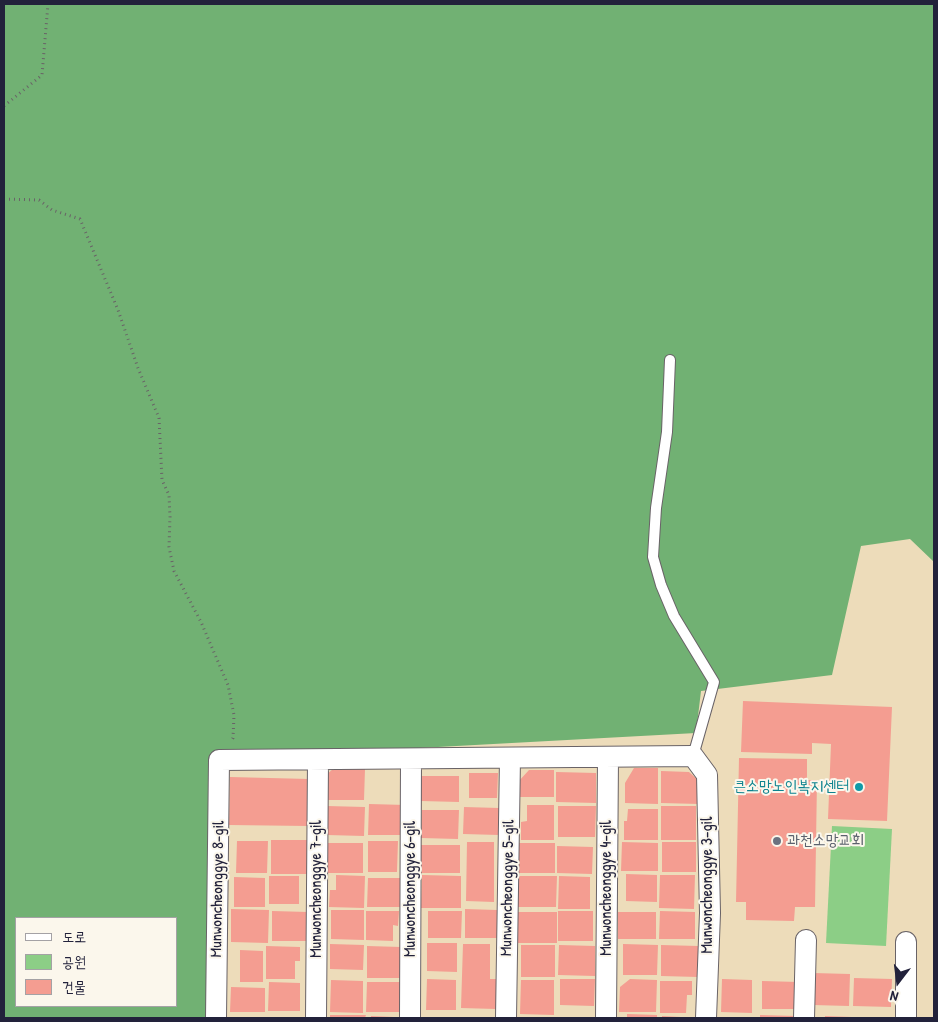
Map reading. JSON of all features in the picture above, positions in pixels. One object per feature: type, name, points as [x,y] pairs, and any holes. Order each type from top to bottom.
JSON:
[{"type":"street","points":[[219,760],[694,756]]},
{"type":"street","name":"Munwoncheonggye 3-gil","points":[[694,756],[707,775],[710,913],[706,1018]]},
{"type":"street","name":"Munwoncheonggye 4-gil","points":[[606,1018],[608,757]]},
{"type":"street","name":"Munwoncheonggye 5-gil","points":[[506,1018],[510,758]]},
{"type":"street","name":"Munwoncheonggye 6-gil","points":[[410,1018],[412,759]]},
{"type":"street","name":"Munwoncheonggye 8-gil","points":[[216,1018],[219,760]]},
{"type":"street","name":"Munwoncheonggye 7-gil","points":[[316,1018],[318,760]]},
{"type":"street","points":[[804,1018],[806,940]]},
{"type":"street","points":[[906,942],[906,1018]]},
{"type":"lane","points":[[670,360],[667,432],[656,508],[653,557],[661,585],[674,616],[714,682],[694,756]]},
{"type":"path","points":[[4,106],[42,75],[48,4]]},
{"type":"path","points":[[4,200],[39,200],[52,210],[80,219],[118,310],[138,368],[159,418],[162,480],[169,495],[168,547],[174,571],[201,622],[228,684],[234,715],[233,738],[219,760]]},
{"type":"green space","points":[[4,4],[934,4],[934,562],[910,539],[861,546],[832,675],[701,691],[696,733],[217,759],[213,1018],[4,1018]]},
{"type":"green space","points":[[832,826],[892,829],[886,946],[826,943]]},
{"type":"building","name":"큰소망노인복지센터","points":[[743,701],[892,707],[887,821],[828,819],[831,744],[812,743],[812,754],[741,752]]},
{"type":"building","name":"과천소망교회","points":[[739,758],[807,759],[807,780],[817,780],[815,907],[795,907],[794,921],[746,920],[746,902],[736,902]]},
{"type":"building","points":[[634,768],[658,768],[658,804],[625,803],[625,783]]},
{"type":"building","points":[[333,769],[365,769],[364,800],[326,800],[326,775]]},
{"type":"building","points":[[529,770],[554,770],[554,797],[517,797],[518,782]]},
{"type":"building","points":[[661,771],[689,772],[699,781],[699,804],[661,803]]},
{"type":"building","points":[[556,772],[596,773],[596,803],[556,802]]},
{"type":"building","points":[[469,773],[498,773],[497,798],[469,798]]},
{"type":"building","points":[[421,776],[459,776],[459,802],[421,801]]},
{"type":"building","points":[[230,777],[309,779],[308,826],[229,825]]},
{"type":"building","points":[[369,804],[406,805],[405,835],[368,835]]},
{"type":"building","points":[[527,805],[554,805],[554,840],[521,840],[521,822],[527,821]]},
{"type":"building","points":[[327,806],[365,807],[364,836],[327,835]]},
{"type":"building","points":[[558,806],[596,806],[595,837],[558,837]]},
{"type":"building","points":[[661,806],[696,806],[696,840],[661,840]]},
{"type":"building","points":[[464,807],[499,808],[499,835],[463,834]]},
{"type":"building","points":[[628,809],[658,809],[658,840],[624,840],[624,821],[627,821]]},
{"type":"building","points":[[422,810],[459,810],[458,839],[421,838]]},
{"type":"building","points":[[271,840],[309,840],[309,874],[271,874]]},
{"type":"building","points":[[237,841],[268,841],[267,873],[236,873]]},
{"type":"building","points":[[368,841],[398,841],[397,872],[368,872]]},
{"type":"building","points":[[467,842],[494,842],[494,902],[466,901]]},
{"type":"building","points":[[622,842],[658,843],[658,871],[621,871]]},
{"type":"building","points":[[662,842],[696,842],[696,872],[662,872]]},
{"type":"building","points":[[326,843],[363,843],[363,873],[325,873]]},
{"type":"building","points":[[517,843],[555,843],[555,873],[516,873]]},
{"type":"building","points":[[420,845],[460,845],[460,873],[420,873]]},
{"type":"building","points":[[557,846],[593,847],[592,874],[557,873]]},
{"type":"building","points":[[626,874],[657,875],[657,902],[626,901]]},
{"type":"building","points":[[336,875],[365,876],[364,908],[329,907],[330,890],[336,890]]},
{"type":"building","points":[[422,875],[461,876],[461,908],[421,908]]},
{"type":"building","points":[[660,875],[695,875],[694,909],[659,908]]},
{"type":"building","points":[[269,876],[299,876],[299,904],[269,904]]},
{"type":"building","points":[[516,876],[557,876],[556,907],[515,907]]},
{"type":"building","points":[[559,876],[590,877],[590,909],[558,909]]},
{"type":"building","points":[[234,877],[265,878],[265,907],[234,907]]},
{"type":"building","points":[[368,878],[402,878],[402,907],[367,907]]},
{"type":"building","points":[[231,909],[269,910],[268,943],[231,942]]},
{"type":"building","points":[[465,909],[497,910],[497,938],[465,938]]},
{"type":"building","points":[[331,910],[364,910],[364,940],[331,939]]},
{"type":"building","points":[[272,911],[308,912],[307,941],[272,941]]},
{"type":"building","points":[[366,911],[399,911],[398,926],[393,925],[393,941],[366,940]]},
{"type":"building","points":[[428,911],[462,911],[461,938],[428,938]]},
{"type":"building","points":[[558,911],[593,911],[593,941],[558,941]]},
{"type":"building","points":[[660,911],[695,912],[695,939],[659,939]]},
{"type":"building","points":[[518,912],[557,912],[557,943],[517,943]]},
{"type":"building","points":[[618,912],[656,912],[656,939],[618,939]]},
{"type":"building","points":[[427,943],[457,943],[457,972],[427,971]]},
{"type":"building","points":[[330,944],[364,945],[363,970],[330,969]]},
{"type":"building","points":[[463,944],[490,944],[490,979],[496,979],[496,1009],[461,1008]]},
{"type":"building","points":[[623,944],[658,945],[657,975],[623,975]]},
{"type":"building","points":[[521,945],[555,945],[555,977],[521,977]]},
{"type":"building","points":[[559,945],[595,946],[595,976],[558,975]]},
{"type":"building","points":[[661,945],[698,946],[698,977],[661,976]]},
{"type":"building","points":[[266,946],[300,947],[300,961],[295,961],[295,979],[266,979]]},
{"type":"building","points":[[367,946],[401,947],[401,978],[367,978]]},
{"type":"building","points":[[240,950],[263,951],[263,982],[240,982]]},
{"type":"building","points":[[813,973],[850,974],[849,1006],[813,1005]]},
{"type":"building","points":[[854,978],[892,979],[891,1007],[853,1006]]},
{"type":"building","points":[[427,979],[456,980],[456,1010],[426,1010]]},
{"type":"building","points":[[560,979],[595,979],[594,1006],[560,1005]]},
{"type":"building","points":[[630,979],[657,980],[656,1012],[619,1012],[620,987]]},
{"type":"building","points":[[722,979],[752,980],[752,1013],[721,1012]]},
{"type":"building","points":[[331,980],[363,981],[363,1013],[330,1012]]},
{"type":"building","points":[[521,980],[554,980],[554,1015],[520,1014]]},
{"type":"building","points":[[660,981],[692,981],[692,995],[687,995],[686,1013],[660,1013]]},
{"type":"building","points":[[762,981],[799,982],[799,1009],[762,1009]]},
{"type":"building","points":[[269,982],[300,983],[300,1011],[268,1011]]},
{"type":"building","points":[[367,982],[404,982],[403,1012],[366,1012]]},
{"type":"building","points":[[231,987],[265,988],[265,1012],[230,1012]]},
{"type":"building","points":[[627,1014],[657,1015],[657,1018],[627,1018]]},
{"type":"building","points":[[330,1015],[366,1015],[365,1018],[330,1018]]},
{"type":"building","points":[[760,1015],[796,1016],[796,1018],[760,1018]]},
{"type":"building","points":[[371,1016],[394,1017],[394,1018],[371,1018]]},
{"type":"building","points":[[662,1016],[681,1017],[681,1018],[662,1018]]},
{"type":"building","points":[[825,1016],[852,1017],[852,1018],[825,1018]]},
{"type":"place","name":"큰소망노인복지센터","points":[[859,787]]},
{"type":"place","name":"과천소망교회","points":[[777,841]]}]
